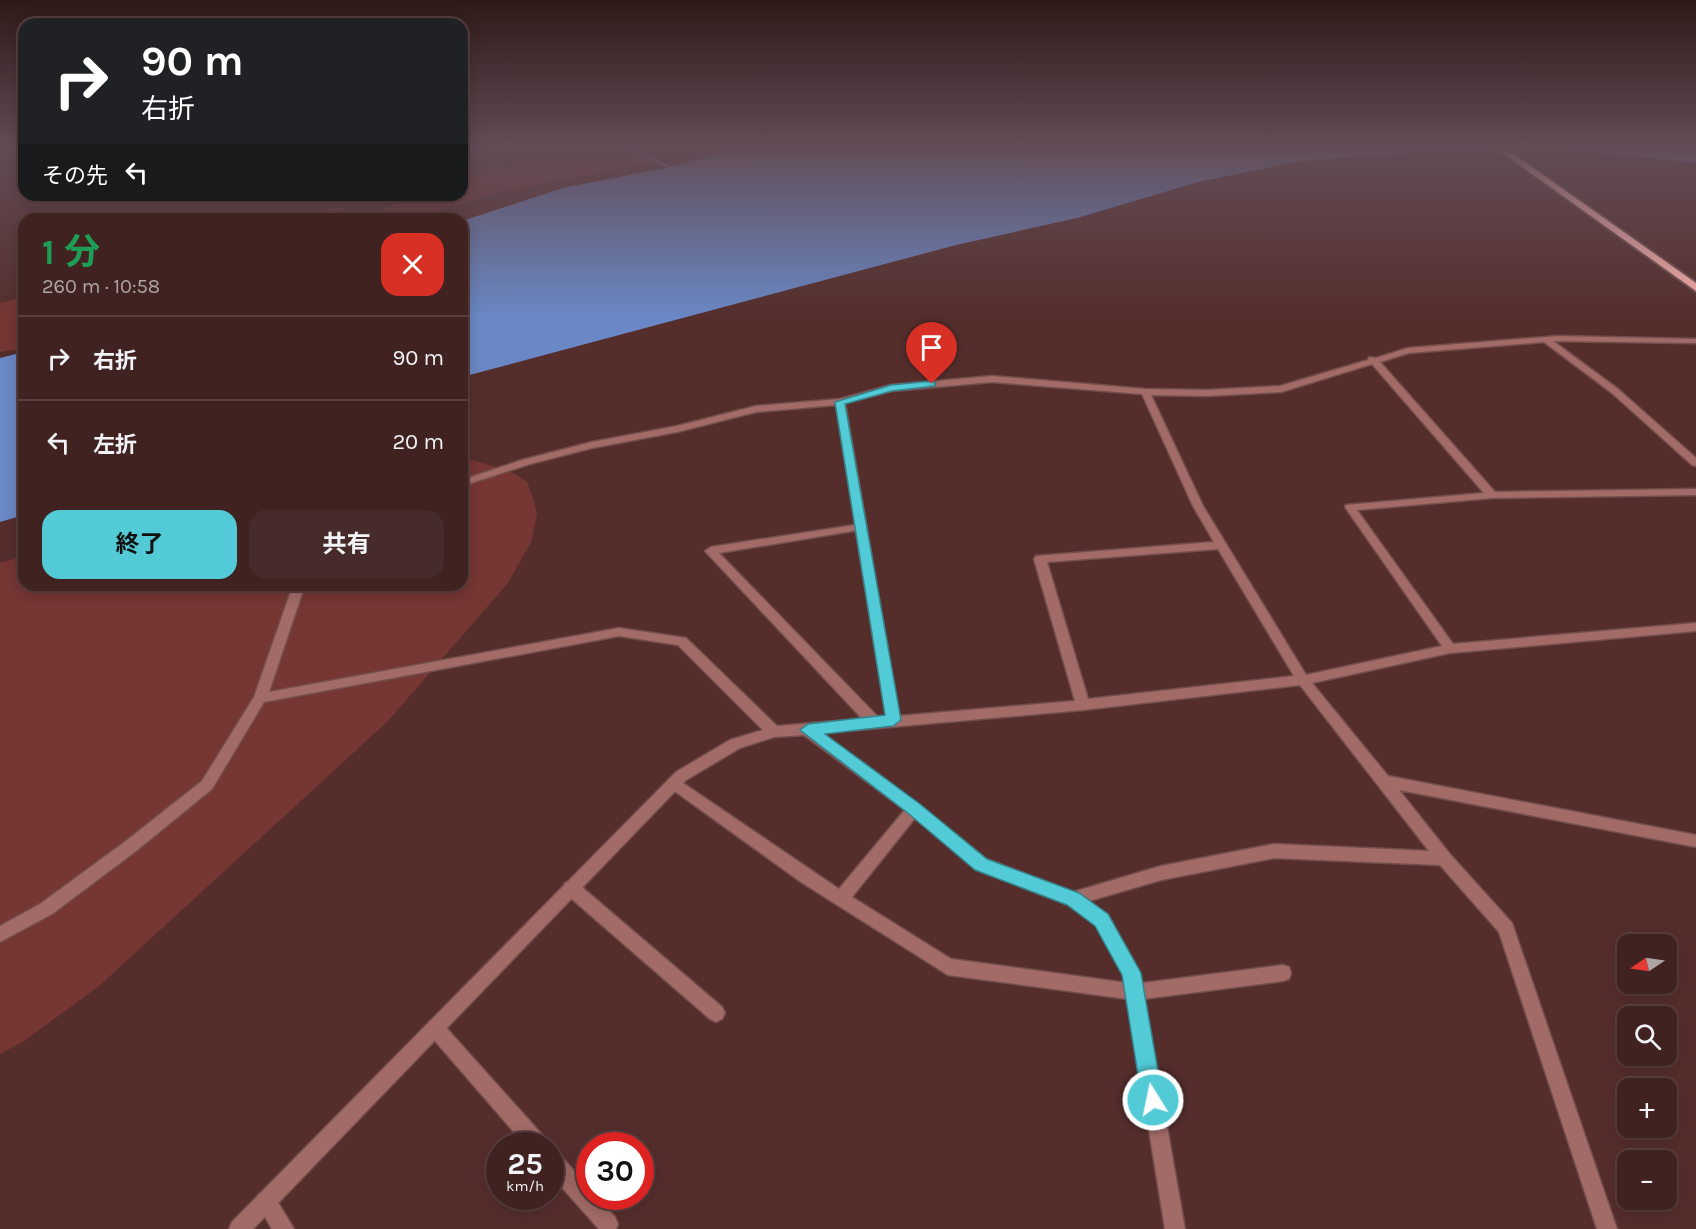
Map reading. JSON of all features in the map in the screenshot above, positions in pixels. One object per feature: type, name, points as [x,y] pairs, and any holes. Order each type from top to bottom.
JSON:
[{"type":"highway","points":[[1578,203],[1696,288]]},
{"type":"street","points":[[468,481],[526,462],[592,445],[677,429],[756,409],[840,402],[891,388],[992,379],[1145,392],[1206,393],[1281,389],[1321,379],[1372,359],[1407,351],[1547,339],[1696,341]]},
{"type":"street","points":[[1547,339],[1615,391],[1696,463]]},
{"type":"street","points":[[1372,359],[1492,495]]},
{"type":"street","points":[[1145,392],[1198,506],[1303,680],[1444,858],[1506,928],[1607,1229]]},
{"type":"street","points":[[840,402],[893,720]]},
{"type":"street","points":[[1450,649],[1350,507],[1492,495],[1696,492]]},
{"type":"street","points":[[861,527],[711,551],[874,722]]},
{"type":"street","points":[[1083,705],[1040,559],[1223,545]]},
{"type":"street","points":[[0,934],[56,902],[207,785],[260,698],[297,591]]},
{"type":"street","points":[[239,1229],[681,776],[735,744],[774,732],[1083,705],[1303,680],[1450,649],[1696,627]]},
{"type":"street","points":[[260,698],[619,632],[682,641],[774,732]]},
{"type":"street","points":[[808,730],[914,809],[981,864],[1073,899],[1102,920],[1132,973],[1175,1229]]},
{"type":"street","points":[[1382,781],[1696,841]]},
{"type":"street","points":[[674,783],[841,899],[948,967],[1135,992],[1283,973]]},
{"type":"street","points":[[841,899],[914,809]]},
{"type":"street","points":[[1073,899],[1161,873],[1274,851],[1444,858]]},
{"type":"street","points":[[571,888],[716,1013]]},
{"type":"street","points":[[435,1028],[527,1132]]},
{"type":"street","points":[[564,1175],[608,1224]]},
{"type":"street","points":[[266,1201],[284,1229]]},
{"type":"shaded area","points":[[397,203],[463,203],[432,213],[371,213]]},
{"type":"shaded area","points":[[340,207],[348,213],[264,213]]},
{"type":"shaded area","points":[[18,298],[18,349],[0,352],[0,303]]},
{"type":"shaded area","points":[[468,459],[510,471],[527,482],[537,514],[531,542],[508,583],[388,721],[98,987],[24,1041],[0,1054],[0,563],[18,558],[18,591],[468,591]]},
{"type":"water","points":[[516,203],[1126,203],[1077,218],[956,245],[468,375],[468,219]]},
{"type":"water","points":[[18,354],[18,517],[0,522],[0,358]]},
{"type":"route","points":[[932,384],[891,388],[840,402],[893,720],[808,730],[914,809],[981,864],[1073,899],[1102,920],[1132,973],[1153,1100]]}]
